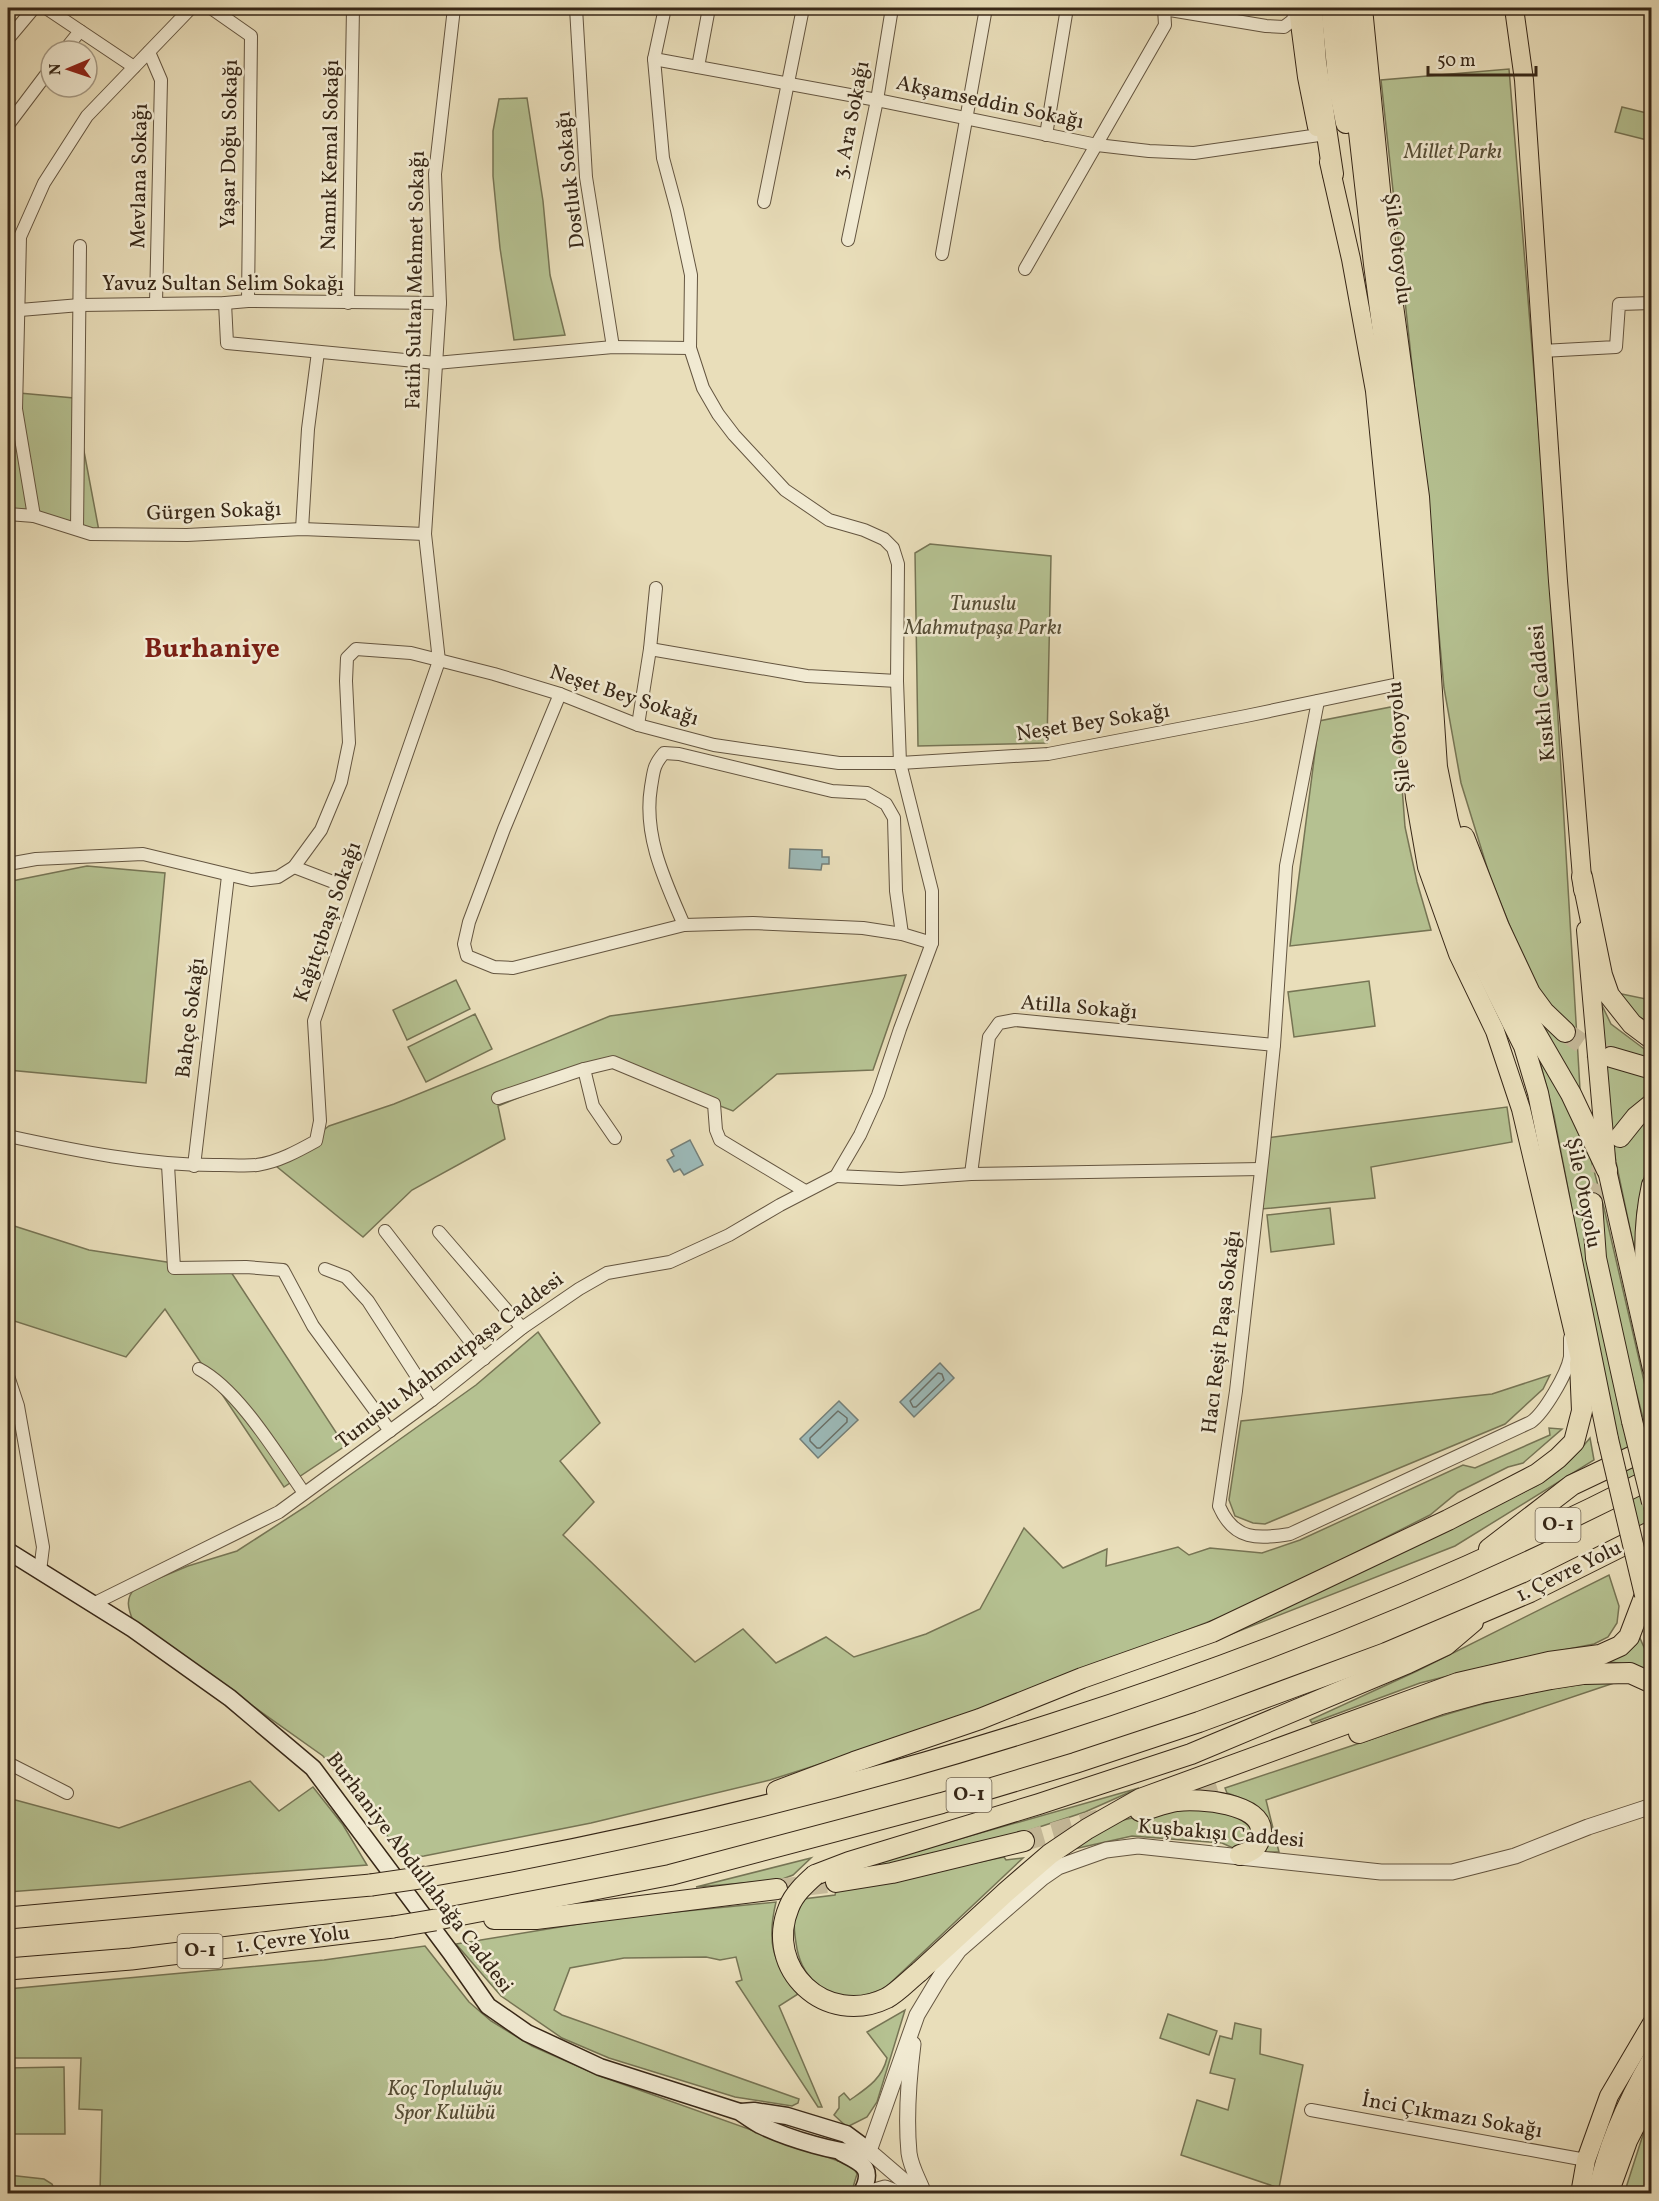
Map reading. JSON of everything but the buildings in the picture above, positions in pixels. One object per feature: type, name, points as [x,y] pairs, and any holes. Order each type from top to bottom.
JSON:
[{"type":"highway","points":[[1312,8],[1316,62],[1333,174]]},
{"type":"highway","points":[[1331,8],[1339,88],[1374,264]]},
{"type":"highway","name":"Şile Otoyolu","points":[[1345,8],[1390,385],[1429,800],[1444,863],[1466,928],[1524,1046],[1538,1093],[1608,1438],[1648,1604]]},
{"type":"highway","name":"Şile Otoyolu","points":[[1362,8],[1387,261],[1419,497],[1437,767],[1448,821],[1478,919],[1514,994],[1581,1113],[1607,1170]]},
{"type":"highway","points":[[1435,712],[1447,774],[1463,833],[1481,885],[1530,993],[1544,1012],[1565,1032]]},
{"type":"highway","points":[[1582,877],[1602,975],[1609,995],[1632,1024],[1652,1039]]},
{"type":"highway","points":[[1611,1058],[1652,1069]]},
{"type":"highway","points":[[1620,1137],[1636,1117],[1652,1104]]},
{"type":"highway","points":[[1652,1185],[1646,1228],[1645,1279],[1652,1322]]},
{"type":"highway","points":[[1592,1203],[1596,1258],[1652,1502]]},
{"type":"highway","points":[[718,1816],[815,1776],[980,1719],[1082,1678],[1212,1632],[1527,1480],[1558,1458],[1574,1442],[1582,1411],[1580,1363]]},
{"type":"highway","points":[[1463,1569],[1572,1485],[1652,1447]]},
{"type":"highway","name":"O-1","points":[[8,1918],[371,1885],[426,1877],[563,1852],[718,1816],[914,1766],[1107,1706],[1362,1612],[1565,1522],[1652,1478]]},
{"type":"highway","name":"1. Çevre Yolu","points":[[1486,1611],[1652,1531]]},
{"type":"highway","points":[[1486,1611],[1446,1645],[1191,1754],[849,1862],[815,1875],[802,1887],[789,1907],[783,1933],[786,1953],[794,1975],[812,1993],[828,2003],[845,2007],[865,2006],[888,1998],[1050,1854],[1087,1829],[1150,1796],[1458,1683],[1549,1662],[1600,1655],[1620,1646],[1629,1638],[1648,1604]]},
{"type":"highway","name":"O-1","points":[[435,1920],[670,1875],[942,1803],[1075,1763],[1199,1722],[1386,1653],[1486,1611]]},
{"type":"highway","points":[[1224,1782],[1441,1704],[1481,1693],[1551,1679],[1603,1673],[1630,1673],[1652,1683]]},
{"type":"highway","points":[[1087,1829],[1177,1801],[1206,1801],[1224,1804],[1246,1811],[1256,1818],[1261,1828],[1260,1843],[1253,1851],[1240,1856]]},
{"type":"highway","points":[[836,1882],[892,1873],[1024,1841]]},
{"type":"highway","points":[[435,1920],[536,1918],[777,1889]]},
{"type":"highway","name":"1. Çevre Yolu","points":[[8,1969],[131,1959],[435,1920]]},
{"type":"main road","points":[[1297,8],[1319,135],[1333,174],[1375,391],[1415,798],[1427,867],[1458,954],[1495,1031],[1521,1109],[1580,1363],[1595,1412],[1608,1438]]},
{"type":"main road","name":"Kısıklı Caddesi","points":[[1514,8],[1524,80],[1558,581],[1594,1042],[1607,1170],[1652,1369]]},
{"type":"main road","name":"Burhaniye Abdullahağa Caddesi","points":[[8,1551],[93,1604],[230,1698],[313,1768],[488,2006],[527,2033],[600,2067],[740,2112],[758,2124],[836,2150],[860,2153],[869,2151]]},
{"type":"main road","points":[[1580,2193],[1586,2160],[1609,2096],[1652,2023]]},
{"type":"main road","points":[[1597,2193],[1609,2150],[1622,2118],[1652,2058]]},
{"type":"main road","points":[[1609,2193],[1628,2140],[1652,2094]]},
{"type":"main road","points":[[740,2112],[754,2111],[787,2116],[846,2134],[869,2151]]},
{"type":"main road","points":[[836,2150],[867,2169],[868,2177],[862,2193]]},
{"type":"street","points":[[8,39],[34,8]]},
{"type":"street","points":[[46,8],[134,67]]},
{"type":"street","points":[[34,516],[16,409],[13,311],[20,237],[44,183],[87,116],[191,8]]},
{"type":"street","name":"Yaşar Doğu Sokağı","points":[[211,8],[251,36],[248,300]]},
{"type":"street","name":"Namık Kemal Sokağı","points":[[348,303],[353,8]]},
{"type":"street","name":"Fatih Sultan Mehmet Sokağı","points":[[439,661],[425,534],[440,303],[435,174],[454,8]]},
{"type":"street","name":"Dostluk Sokağı","points":[[576,8],[586,177],[613,347]]},
{"type":"street","points":[[665,8],[654,59],[663,158],[691,275],[690,348],[703,388],[718,414],[763,469],[785,490],[829,520],[864,530],[884,539],[893,548],[898,564],[897,681],[900,763],[932,891],[932,943],[878,1095],[860,1135],[836,1176],[901,1179],[971,1174],[1261,1169]]},
{"type":"street","points":[[698,67],[709,8]]},
{"type":"street","points":[[764,202],[803,8]]},
{"type":"street","name":"3. Ara Sokağı","points":[[848,240],[877,100],[892,8]]},
{"type":"street","points":[[942,254],[986,8]]},
{"type":"street","points":[[1046,135],[1067,8]]},
{"type":"street","points":[[1025,269],[1164,25],[1161,8],[1284,27],[1293,20],[1297,8]]},
{"type":"street","points":[[73,39],[80,30]]},
{"type":"street","name":"Mevlana Sokağı","points":[[149,52],[161,80],[156,303]]},
{"type":"street","name":"Akşamseddin Sokağı","points":[[654,59],[877,100],[1097,145],[1149,151],[1194,153],[1319,135]]},
{"type":"street","points":[[8,124],[39,84]]},
{"type":"street","points":[[77,529],[80,246]]},
{"type":"street","name":"Yavuz Sultan Selim Sokağı","points":[[13,311],[80,305],[225,303],[248,300],[440,303]]},
{"type":"street","points":[[225,303],[227,343],[318,352],[436,363],[613,347],[690,348]]},
{"type":"street","points":[[1542,351],[1616,347],[1618,304],[1652,303]]},
{"type":"street","points":[[302,529],[308,429],[318,352]]},
{"type":"street","name":"Gürgen Sokağı","points":[[8,513],[34,516],[91,534],[187,535],[302,529],[425,534]]},
{"type":"street","points":[[638,725],[650,649],[656,588]]},
{"type":"street","name":"Neşet Bey Sokağı","points":[[294,867],[321,830],[341,782],[349,743],[347,658],[356,649],[411,653],[494,674],[560,694],[638,725],[714,745],[839,763],[900,763],[1048,754],[1403,682]]},
{"type":"street","points":[[650,649],[807,676],[897,681]]},
{"type":"street","name":"Kağıtçıbaşı Sokağı","points":[[8,1136],[168,1165],[194,1166],[258,1165],[296,1153],[316,1141],[320,1121],[314,1021],[439,661]]},
{"type":"street","points":[[560,694],[504,829],[469,922],[464,944],[467,956],[494,967],[513,968],[684,925],[764,924],[863,928],[902,934],[932,943]]},
{"type":"street","name":"Hacı Reşit Paşa Sokağı","points":[[1318,701],[1286,866],[1274,1045],[1236,1391],[1219,1506],[1226,1521],[1240,1532],[1261,1538],[1290,1534],[1531,1422],[1539,1416],[1551,1399],[1569,1360],[1571,1320]]},
{"type":"street","points":[[684,925],[661,871],[650,824],[649,801],[655,764],[664,753],[679,754],[832,791],[867,793],[886,804],[894,818],[896,891],[902,934]]},
{"type":"street","points":[[8,864],[36,859],[143,854],[251,880],[278,877],[294,867],[341,885]]},
{"type":"street","name":"Bahçe Sokağı","points":[[194,1166],[228,876]]},
{"type":"street","name":"Atilla Sokağı","points":[[971,1174],[989,1037],[999,1023],[1015,1020],[1274,1045]]},
{"type":"street","points":[[498,1098],[584,1069],[613,1062],[714,1104],[716,1130],[720,1140],[805,1191]]},
{"type":"street","points":[[584,1069],[592,1106],[615,1138]]},
{"type":"street","points":[[168,1165],[174,1268],[246,1267],[283,1270],[313,1326],[390,1431]]},
{"type":"street","name":"Tunuslu Mahmutpaşa Caddesi","points":[[93,1604],[279,1512],[432,1400],[522,1328],[579,1289],[607,1273],[670,1262],[729,1235],[805,1191],[836,1176]]},
{"type":"street","points":[[386,1231],[484,1359]]},
{"type":"street","points":[[439,1232],[522,1328]]},
{"type":"street","points":[[325,1269],[346,1277],[368,1301],[432,1400]]},
{"type":"street","points":[[199,1369],[214,1377],[258,1426],[304,1493]]},
{"type":"street","points":[[8,1376],[18,1406],[43,1547],[40,1571]]},
{"type":"street","points":[[8,1763],[67,1792]]},
{"type":"street","name":"Kuşbakışı Caddesi","points":[[869,2151],[917,2015],[940,1975],[959,1950],[1042,1878],[1058,1867],[1106,1850],[1138,1846],[1381,1872],[1452,1872],[1515,1856],[1588,1827],[1652,1806]]},
{"type":"street","points":[[917,2015],[909,2077],[909,2154],[924,2193]]},
{"type":"street","name":"İnci Çıkmazı Sokağı","points":[[1311,2110],[1586,2160]]},
{"type":"street","points":[[869,2151],[919,2193]]},
{"type":"street","points":[[862,2193],[885,2188],[900,2193]]},
{"type":"green space","name":"Millet Parkı","points":[[1509,69],[1546,517],[1580,1089],[1566,1070],[1519,987],[1548,1004],[1528,971],[1490,877],[1461,783],[1444,688],[1426,494],[1381,80]]},
{"type":"green space","points":[[527,98],[543,201],[550,275],[565,335],[514,340],[500,248],[493,176],[493,131],[499,99]]},
{"type":"green space","points":[[1622,107],[1651,114],[1651,141],[1615,132]]},
{"type":"green space","points":[[8,392],[74,398],[99,531],[8,513]]},
{"type":"green space","name":"Tunuslu Mahmutpaşa Parkı","points":[[930,544],[1051,556],[1047,743],[918,746],[915,553]]},
{"type":"green space","points":[[1396,706],[1405,827],[1417,882],[1431,930],[1290,946],[1319,721]]},
{"type":"green space","points":[[87,866],[165,873],[146,1083],[8,1070],[8,885],[12,881]]},
{"type":"green space","points":[[906,975],[873,1070],[777,1074],[733,1111],[606,1062],[498,1106],[505,1139],[412,1190],[363,1237],[276,1166],[329,1126],[394,1104],[610,1016]]},
{"type":"green space","points":[[456,980],[470,1009],[407,1040],[393,1010]]},
{"type":"green space","points":[[1369,981],[1375,1026],[1294,1037],[1288,992]]},
{"type":"green space","points":[[1595,991],[1611,1024],[1651,1054],[1651,1097],[1644,1122],[1651,1117],[1651,1160],[1645,1174],[1637,1212],[1635,1253],[1608,1112]]},
{"type":"green space","points":[[1617,993],[1651,1000],[1651,1024],[1634,1014]]},
{"type":"green space","points":[[475,1014],[492,1049],[426,1082],[408,1047]]},
{"type":"green space","points":[[1538,1055],[1560,1089],[1588,1148],[1651,1411],[1651,1426],[1646,1430],[1584,1202],[1624,1424],[1651,1537],[1651,1587],[1614,1428],[1554,1116]]},
{"type":"green space","points":[[1507,1107],[1512,1142],[1371,1167],[1375,1198],[1261,1209],[1266,1138]]},
{"type":"green space","points":[[1330,1208],[1334,1244],[1271,1252],[1267,1215]]},
{"type":"green space","points":[[8,1224],[89,1250],[231,1272],[345,1446],[284,1487],[165,1309],[126,1357],[8,1319]]},
{"type":"green space","points":[[538,1332],[600,1423],[560,1461],[594,1502],[563,1535],[695,1662],[743,1629],[776,1663],[826,1637],[854,1657],[926,1634],[980,1609],[1024,1528],[1063,1568],[1107,1549],[1106,1566],[1178,1547],[1189,1555],[1210,1548],[1262,1553],[1300,1540],[1463,1465],[1475,1468],[1550,1435],[1549,1428],[1562,1429],[1523,1463],[1508,1467],[1458,1492],[1430,1515],[1250,1606],[917,1733],[770,1780],[591,1823],[405,1858],[323,1756],[133,1621],[129,1600],[135,1588],[188,1566],[237,1551],[305,1507],[476,1385]]},
{"type":"green space","points":[[1550,1375],[1543,1389],[1505,1424],[1265,1524],[1253,1523],[1235,1516],[1229,1500],[1241,1421],[1492,1394]]},
{"type":"green space","points":[[1590,1438],[1594,1460],[1455,1546],[1211,1642],[1536,1486],[1565,1465]]},
{"type":"green space","points":[[1609,1575],[1619,1606],[1617,1623],[1608,1637],[1594,1644],[1512,1660],[1420,1683],[1312,1723],[1310,1720],[1417,1671]]},
{"type":"green space","points":[[1639,1636],[1651,1663],[1651,1673],[1630,1665],[1608,1662],[1622,1655]]},
{"type":"green space","points":[[1620,1681],[1266,1800],[1279,1852],[1265,1852],[1269,1841],[1269,1831],[1262,1814],[1247,1802],[1227,1793],[1225,1788],[1463,1709],[1555,1688]]},
{"type":"green space","points":[[250,1781],[279,1811],[313,1787],[343,1825],[367,1865],[8,1892],[8,1798],[119,1828]]},
{"type":"green space","points":[[1139,1788],[1085,1812],[1021,1833],[896,1868],[836,1874]]},
{"type":"green space","points":[[1210,1806],[1239,1814],[1252,1827],[1248,1839],[1233,1848],[1222,1843],[1132,1836],[1074,1849],[1110,1823],[1172,1809]]},
{"type":"green space","points":[[1004,1857],[1006,1860],[1023,1858],[885,1988],[863,1996],[840,1996],[820,1986],[805,1970],[797,1949],[794,1929],[795,1918],[803,1899],[835,1895],[836,1891]]},
{"type":"green space","points":[[811,1858],[793,1875],[780,1880],[696,1887]]},
{"type":"green space","points":[[776,1902],[772,1929],[774,1951],[783,1972],[798,1994],[779,2006],[822,2107],[818,2107],[736,1982],[742,1980],[736,1957],[720,1960],[706,1957],[624,1958],[570,1968],[554,2010],[562,2015],[799,2099],[798,2103],[792,2106],[735,2097],[609,2058],[562,2038],[501,1996],[456,1944],[615,1918]]},
{"type":"green space","name":"Koç Topluluğu Spor Kulübü","points":[[425,1946],[469,2002],[491,2021],[532,2046],[600,2076],[854,2168],[857,2174],[851,2194],[100,2193],[102,2110],[79,2109],[81,2058],[8,2058],[8,1989],[324,1960]]},
{"type":"green space","points":[[905,2010],[877,2102],[867,2117],[847,2127],[834,2115],[839,2108],[839,2097],[844,2093],[850,2100],[868,2087],[882,2072],[887,2058],[867,2032]]},
{"type":"green space","points":[[1168,2014],[1217,2031],[1209,2055],[1160,2038]]},
{"type":"green space","points":[[1235,2023],[1261,2029],[1260,2054],[1303,2065],[1279,2188],[1181,2155],[1197,2100],[1228,2110],[1235,2079],[1210,2073],[1220,2036],[1232,2039]]},
{"type":"green space","points":[[64,2067],[65,2134],[8,2134],[8,2068]]},
{"type":"green space","points":[[1648,2119],[1651,2119],[1651,2193],[1624,2194]]},
{"type":"green space","points":[[8,2175],[44,2179],[52,2184],[56,2193],[8,2190]]},
{"type":"water","points":[[790,849],[822,850],[822,857],[829,857],[829,864],[822,864],[821,870],[789,868]]},
{"type":"water","points":[[690,1140],[703,1165],[684,1175],[680,1169],[674,1172],[667,1160],[674,1156],[671,1150]]},
{"type":"water","points":[[940,1363],[954,1378],[914,1417],[900,1402]]},
{"type":"water","points":[[839,1401],[858,1420],[818,1458],[800,1439]]},
{"type":"tunnel","points":[[1565,1032],[1587,1047],[1611,1057]]},
{"type":"tunnel","points":[[1592,1203],[1602,1167],[1609,1155]]},
{"type":"tunnel","points":[[1168,1798],[1224,1781]]},
{"type":"tunnel","points":[[1024,1841],[1099,1819]]},
{"type":"tunnel","points":[[777,1889],[836,1882]]},
{"type":"district","name":"Burhaniye","points":[[212,650]]}]
